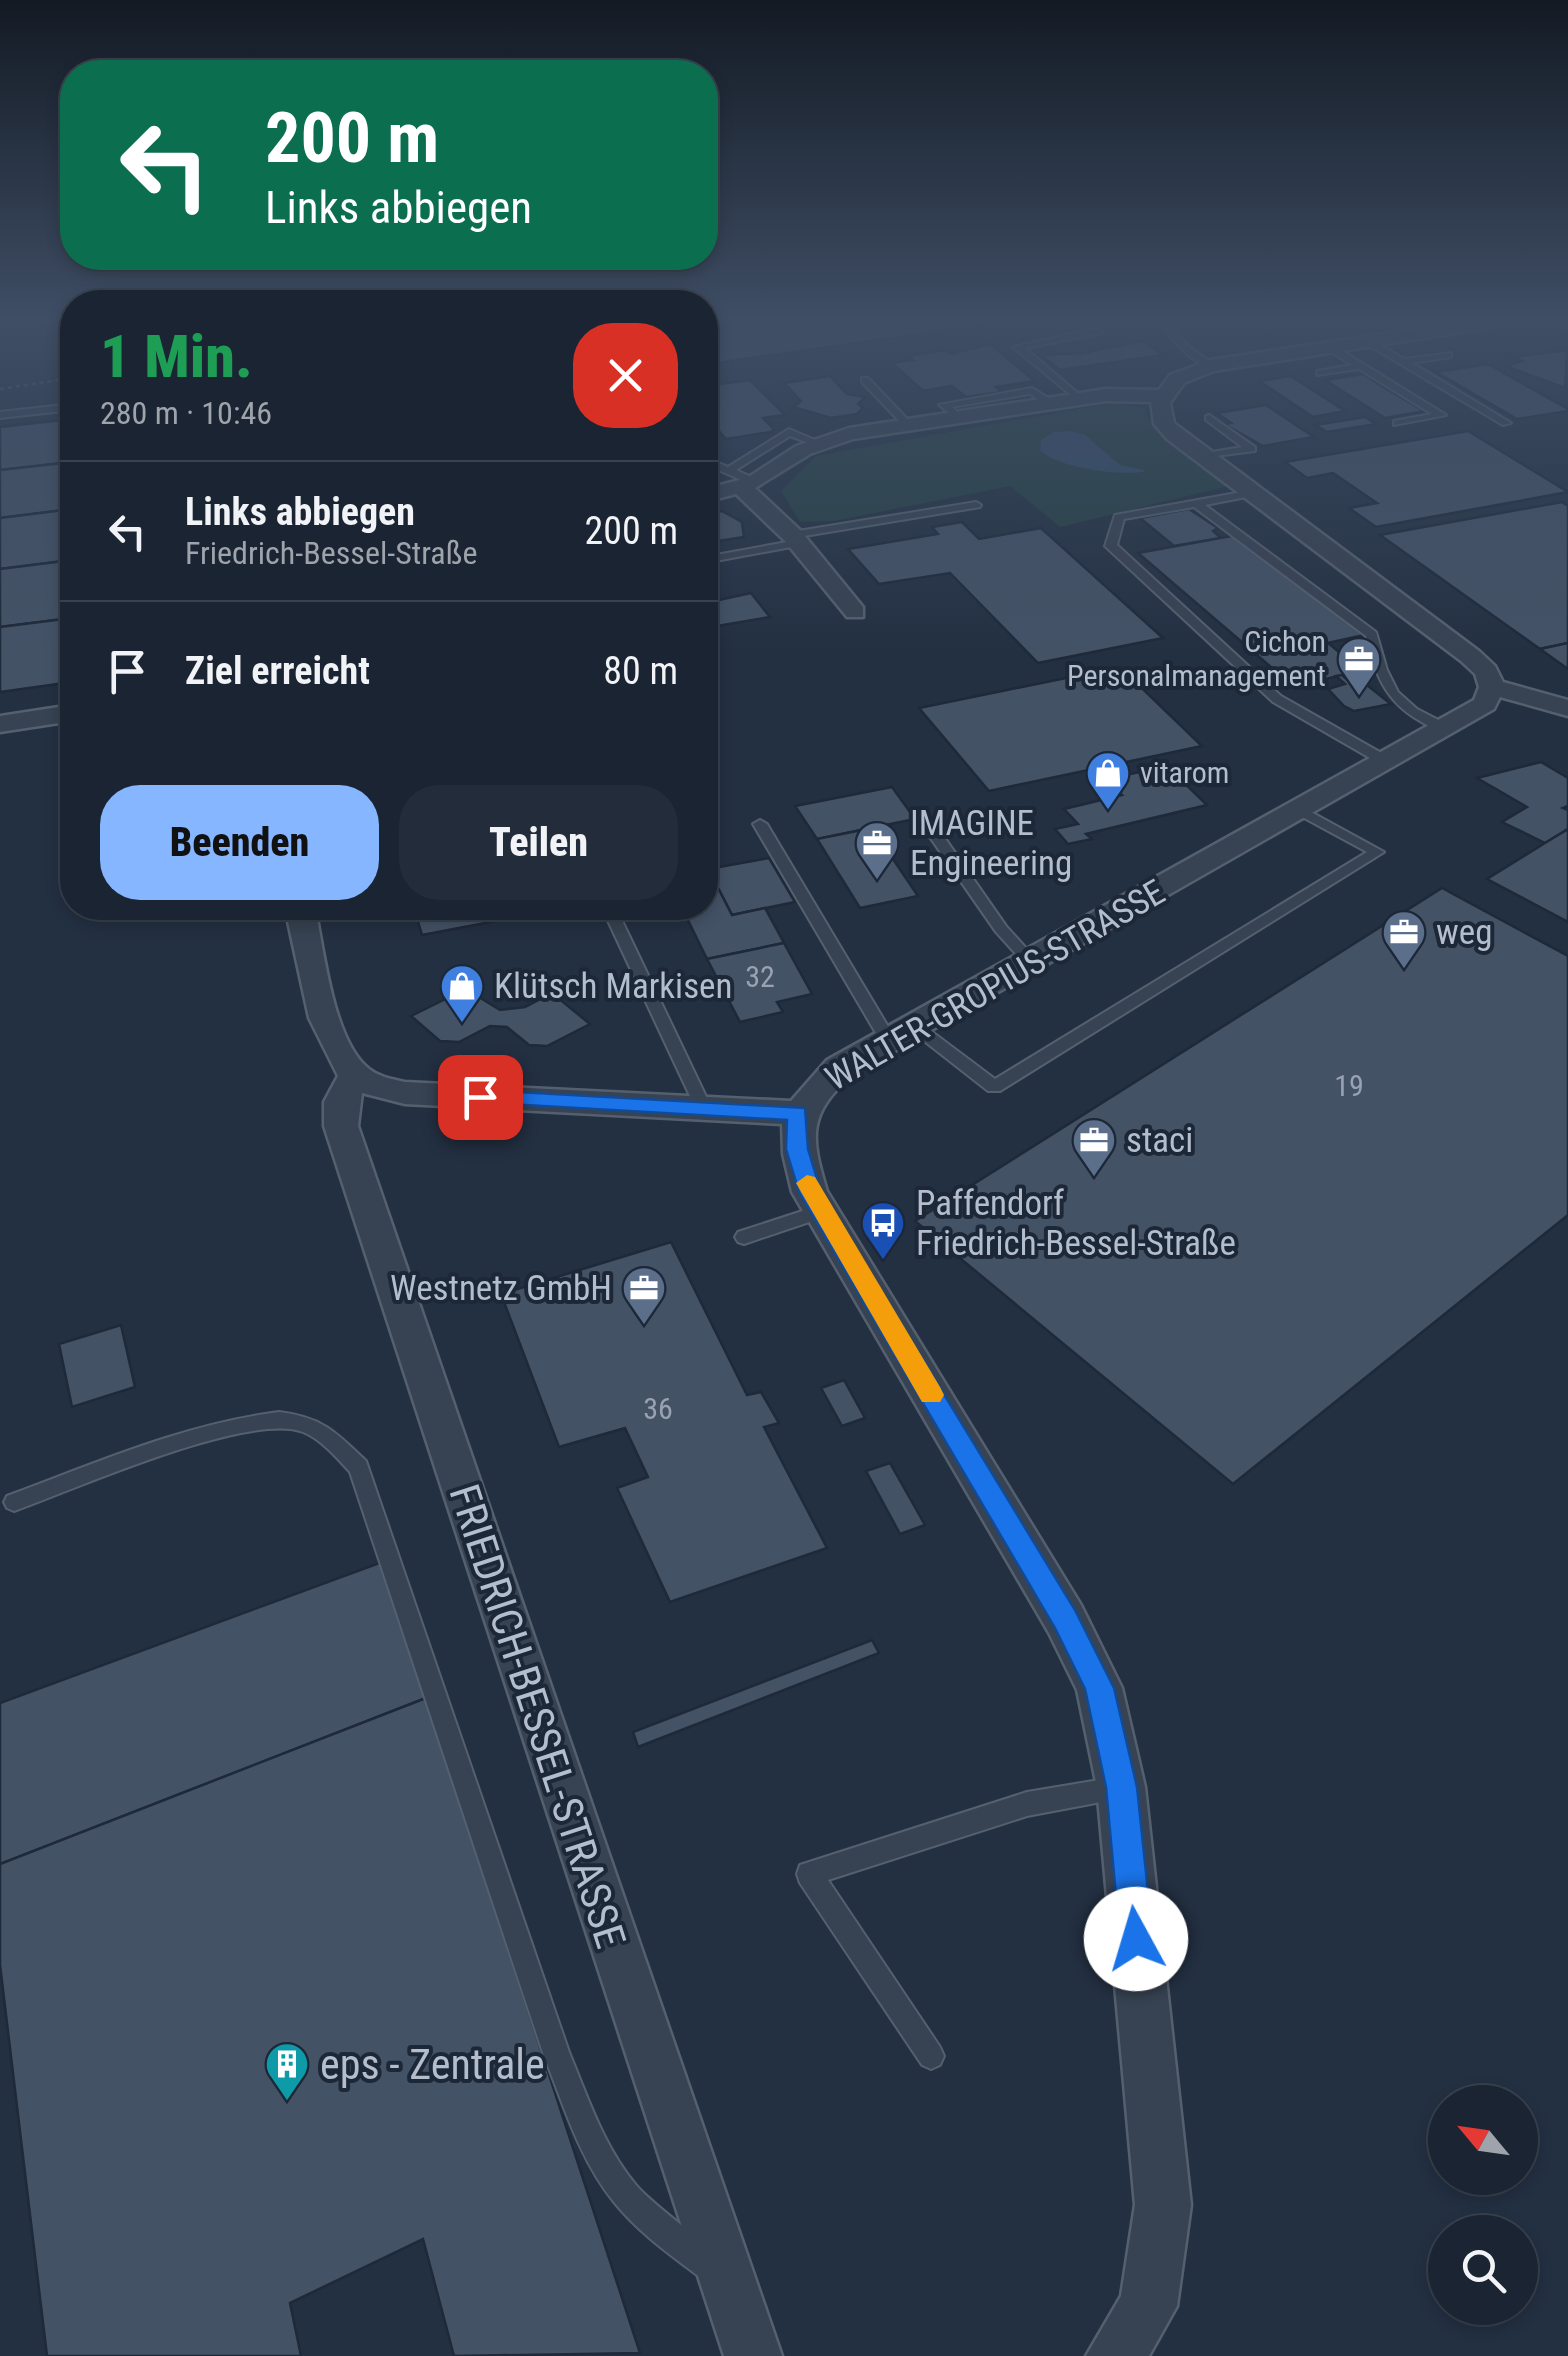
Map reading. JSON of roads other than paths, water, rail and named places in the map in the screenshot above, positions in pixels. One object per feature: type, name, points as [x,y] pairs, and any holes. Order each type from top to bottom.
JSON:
[{"type":"street","points":[[718,490],[817,443],[868,433]]},
{"type":"street","points":[[1175,433],[1470,656],[1486,671],[1492,687],[1568,708]]},
{"type":"street","points":[[741,480],[855,612]]},
{"type":"street","name":"WALTER-GROPIUS-STRASSE","points":[[1116,2356],[1148,2306],[1163,2205],[1122,1787],[1100,1688],[1065,1619],[810,1192],[797,1149],[798,1113],[828,1076],[1445,729],[1485,704],[1492,687]]},
{"type":"street","points":[[0,724],[60,715]]},
{"type":"street","points":[[303,920],[336,1050],[356,1076],[405,1093],[798,1113]]},
{"type":"street","name":"FRIEDRICH-BESSEL-STRASSE","points":[[356,1076],[342,1102],[341,1126],[753,2356]]},
{"type":"lane","points":[[718,467],[741,480],[787,433]]},
{"type":"lane","points":[[790,433],[817,443]]},
{"type":"lane","points":[[1204,456],[1251,449],[1229,433]]},
{"type":"lane","points":[[1253,493],[1118,517],[1112,546],[1277,699],[1387,762]]},
{"type":"lane","points":[[1197,504],[1372,634],[1382,678],[1392,697],[1407,711],[1445,729]]},
{"type":"lane","points":[[718,557],[976,505]]},
{"type":"lane","points":[[760,824],[901,1033],[994,1086],[1378,852],[1300,810]]},
{"type":"lane","points":[[930,827],[1001,929],[1030,961]]},
{"type":"lane","points":[[616,920],[704,1109]]},
{"type":"lane","points":[[744,1237],[821,1211]]},
{"type":"lane","points":[[14,1502],[218,1430],[266,1420],[302,1422],[359,1466],[556,2053],[591,2135],[615,2181],[658,2227],[727,2280]]},
{"type":"lane","points":[[931,2056],[809,1874],[1027,1804],[1122,1787]]},
{"type":"water","points":[[1052,433],[1085,435],[1120,465],[1147,471],[1091,470],[1061,462],[1040,450],[1041,440]]},
{"type":"place","name":"Cichon Personalmanagement","points":[[1359,697]]},
{"type":"place","name":"vitarom","points":[[1108,811]]},
{"type":"place","name":"IMAGINE Engineering","points":[[877,881]]},
{"type":"place","name":"weg","points":[[1404,970]]},
{"type":"place","name":"Klütsch Markisen","points":[[462,1024]]},
{"type":"place","name":"staci","points":[[1094,1178]]},
{"type":"place","name":"Paffendorf Friedrich-Bessel-Straße","points":[[883,1261]]},
{"type":"place","name":"Westnetz GmbH","points":[[644,1326]]},
{"type":"place","name":"eps - Zentrale","points":[[287,2102]]}]
